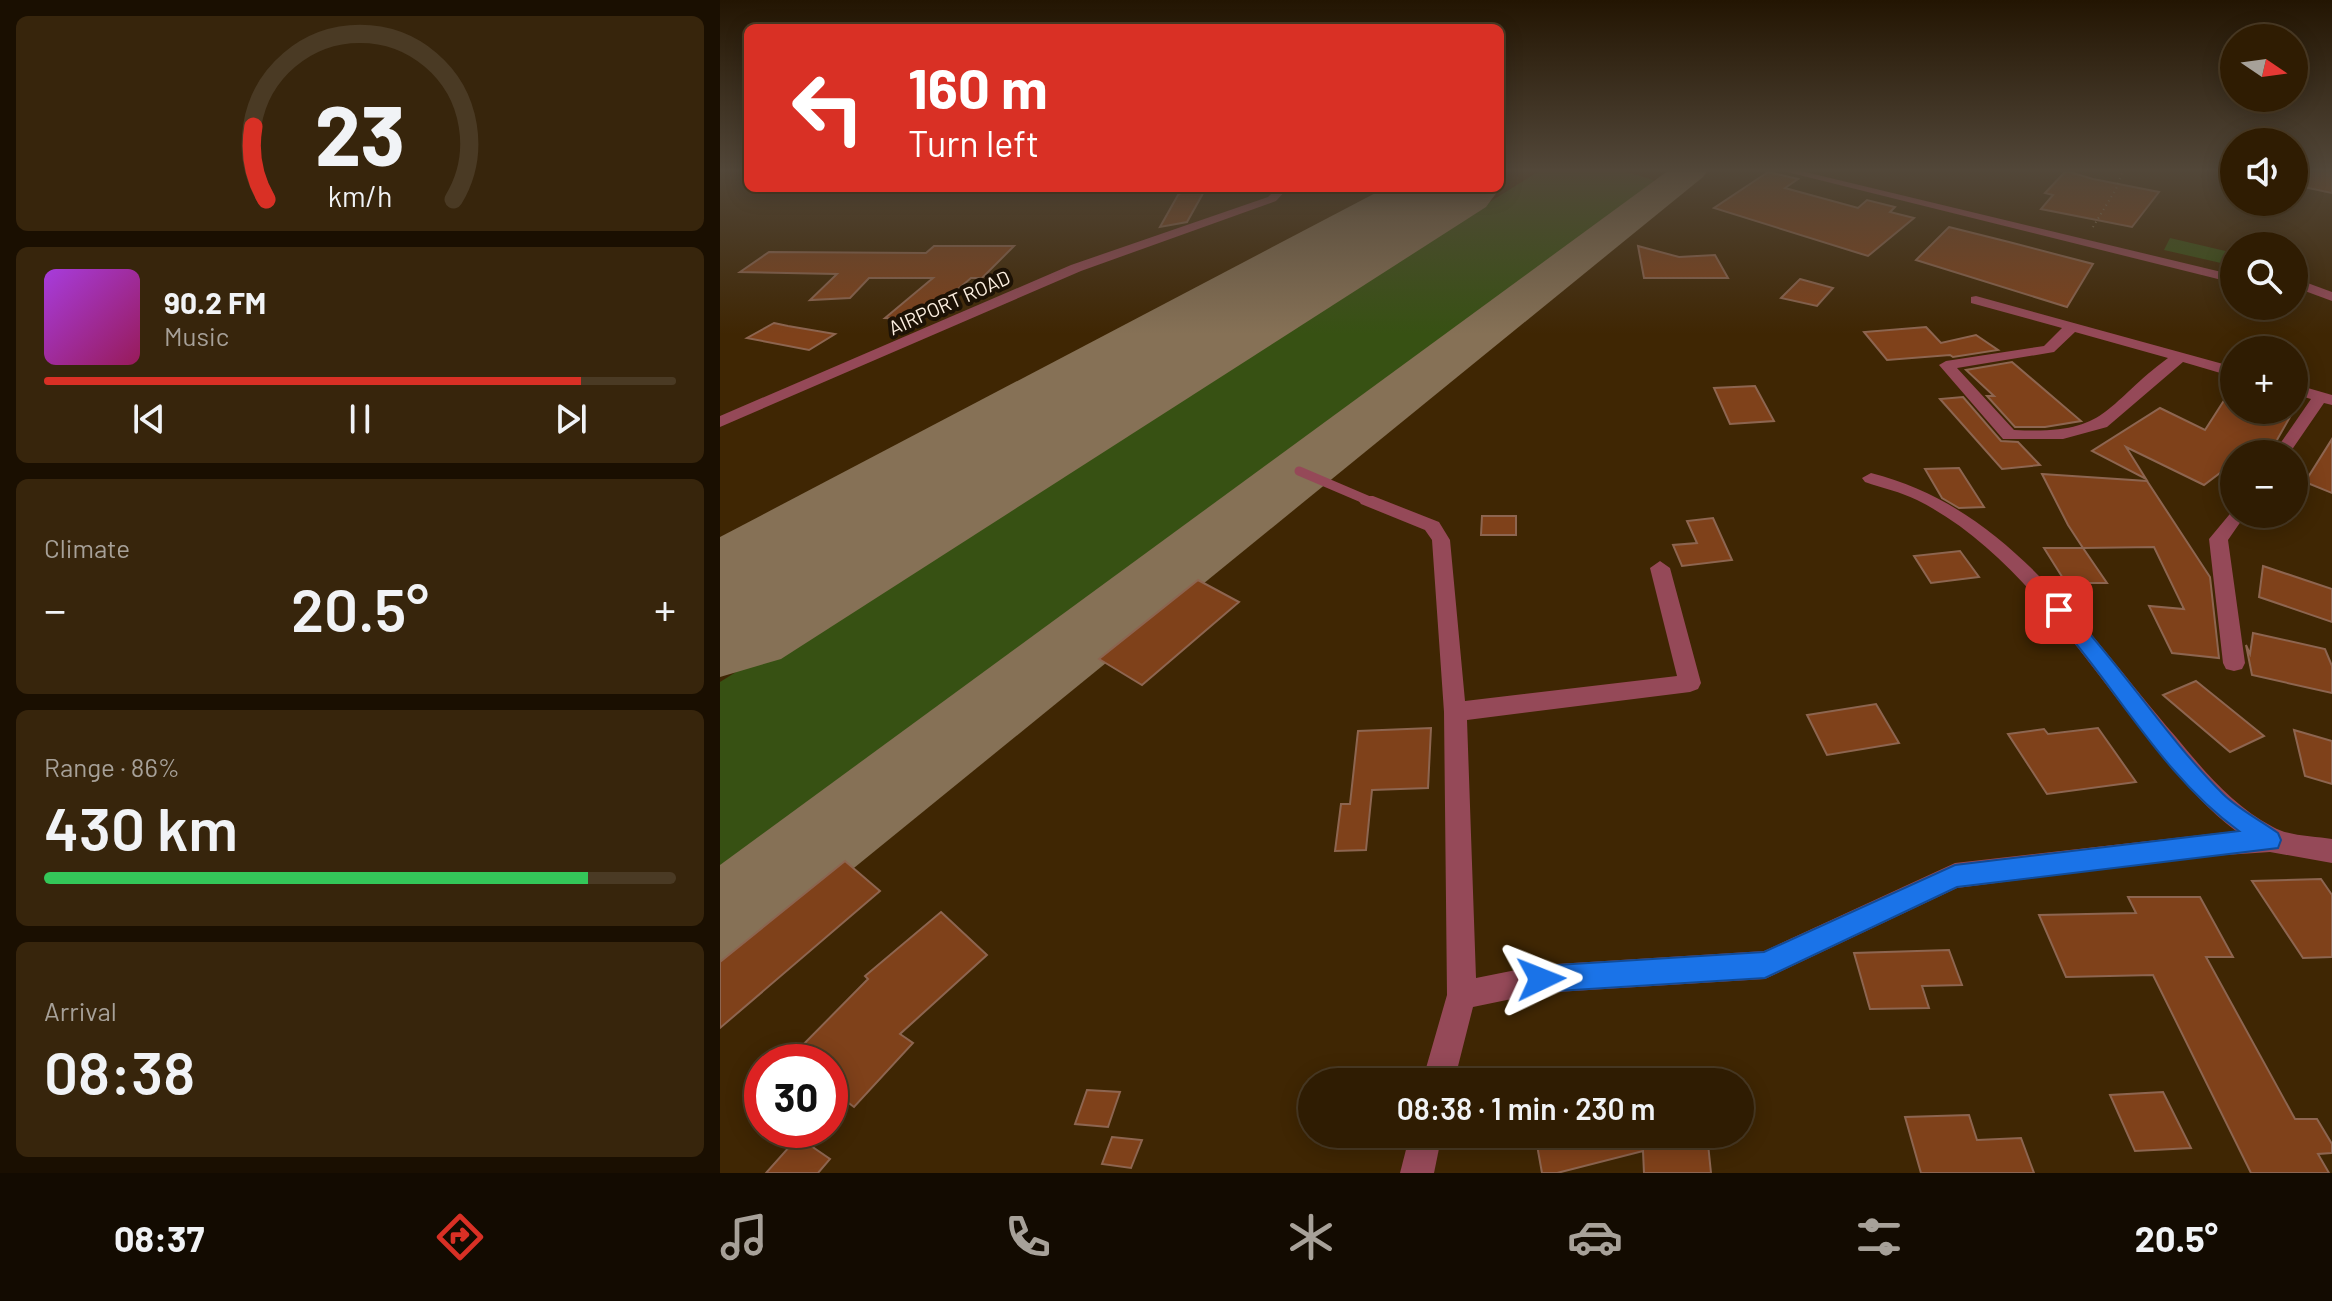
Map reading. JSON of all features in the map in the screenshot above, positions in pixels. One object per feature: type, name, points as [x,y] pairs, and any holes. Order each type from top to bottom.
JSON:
[{"type":"street","name":"AIRPORT ROAD","points":[[720,422],[1076,268],[1199,225]]},
{"type":"street","points":[[2010,225],[2220,276]]},
{"type":"street","points":[[2055,225],[2220,265]]},
{"type":"street","points":[[2308,288],[2332,297]]},
{"type":"street","points":[[2308,298],[2332,305]]},
{"type":"street","points":[[1976,300],[2220,368]]},
{"type":"street","points":[[2073,326],[2049,349],[1946,365],[2009,435],[2035,437],[2086,428],[2109,419],[2171,362],[2183,357]]},
{"type":"street","points":[[2292,440],[2326,398]]},
{"type":"street","points":[[1871,478],[1922,495],[1971,525],[2009,558],[2090,645],[2143,715],[2217,803],[2270,840]]},
{"type":"street","points":[[1367,500],[1432,526],[1441,540],[1455,712],[1462,995],[1442,1068]]},
{"type":"street","points":[[2226,528],[2218,539],[2234,663]]},
{"type":"street","points":[[1455,712],[1690,683],[1660,568]]},
{"type":"street","points":[[1462,995],[1541,979],[1765,965],[1955,876],[2196,845],[2270,840],[2332,851]]},
{"type":"street","points":[[1417,1173],[1423,1148]]},
{"type":"lane","points":[[1299,471],[1367,500]]},
{"type":"path","points":[[2089,233],[2094,225]]},
{"type":"green space","points":[[1453,225],[1604,225],[720,903],[720,682]]},
{"type":"green space","points":[[2170,238],[2220,250],[2220,263],[2164,250]]},
{"type":"building","points":[[1768,225],[1906,225],[1868,256]]},
{"type":"building","points":[[1949,227],[2093,264],[2067,307],[1916,260]]},
{"type":"building","points":[[934,246],[1014,246],[982,278],[971,278],[923,319],[885,318],[933,278],[869,278],[850,298],[810,300],[837,274],[740,272],[769,252],[926,253]]},
{"type":"building","points":[[1638,246],[1679,257],[1715,255],[1728,278],[1644,278]]},
{"type":"building","points":[[1800,279],[1833,288],[1817,306],[1781,298]]},
{"type":"building","points":[[774,323],[835,334],[809,350],[747,338]]},
{"type":"building","points":[[1926,327],[1941,343],[1976,335],[1998,350],[1953,357],[1887,360],[1864,332]]},
{"type":"building","points":[[2012,362],[2081,421],[2045,427],[2015,427],[1987,396],[1994,396],[1966,370]]},
{"type":"building","points":[[1755,386],[1774,421],[1730,424],[1714,388]]},
{"type":"building","points":[[1963,397],[2001,441],[2018,442],[2040,465],[2002,469],[1940,399]]},
{"type":"building","points":[[2220,407],[2220,424],[2286,424],[2277,440],[2220,440],[2220,473],[2204,485],[2126,447],[2146,479],[2092,451],[2160,408],[2205,430]]},
{"type":"building","points":[[2332,439],[2332,493],[2308,483],[2308,477]]},
{"type":"building","points":[[1959,468],[1984,507],[1959,508],[1942,498],[1925,469]]},
{"type":"building","points":[[2042,474],[2147,481],[2210,577],[2219,658],[2172,653],[2149,606],[2184,609],[2154,547],[2083,548]]},
{"type":"building","points":[[1482,516],[1516,516],[1516,535],[1481,535]]},
{"type":"building","points":[[1713,518],[1732,560],[1682,566],[1673,545],[1697,543],[1687,521]]},
{"type":"building","points":[[2044,548],[2083,548],[2107,583],[2066,583]]},
{"type":"building","points":[[1960,551],[1979,577],[1931,583],[1914,556]]},
{"type":"building","points":[[2263,566],[2332,589],[2332,622],[2259,597]]},
{"type":"building","points":[[1198,580],[1239,602],[1142,685],[1099,659]]},
{"type":"building","points":[[2253,633],[2325,649],[2332,666],[2332,693],[2252,675],[2246,645],[2250,654]]},
{"type":"building","points":[[2196,681],[2264,736],[2230,752],[2163,695]]},
{"type":"building","points":[[1876,704],[1899,743],[1827,755],[1807,715]]},
{"type":"building","points":[[1431,728],[1428,788],[1372,790],[1366,850],[1335,851],[1341,804],[1350,804],[1358,731]]},
{"type":"building","points":[[2098,728],[2136,782],[2047,794],[2008,734],[2044,729],[2048,734]]},
{"type":"building","points":[[2294,730],[2332,741],[2332,784],[2305,776]]},
{"type":"building","points":[[845,861],[880,891],[720,1028],[720,962]]},
{"type":"building","points":[[2321,879],[2332,895],[2332,957],[2303,958],[2252,881]]},
{"type":"building","points":[[2128,897],[2200,897],[2233,957],[2206,957],[2295,1119],[2317,1119],[2332,1144],[2332,1153],[2318,1154],[2329,1173],[2251,1173],[2153,975],[2066,977],[2039,915],[2136,913]]},
{"type":"building","points":[[941,912],[987,955],[900,1034],[913,1043],[854,1107],[848,1102],[848,1044],[804,1044],[868,979],[865,976]]},
{"type":"building","points":[[1949,950],[1962,985],[1922,986],[1929,1008],[1870,1009],[1854,953]]},
{"type":"building","points":[[1087,1090],[1120,1092],[1108,1127],[1075,1124]]},
{"type":"building","points":[[2163,1092],[2191,1148],[2135,1151],[2110,1095]]},
{"type":"building","points":[[1969,1115],[1977,1140],[2021,1138],[2034,1173],[1921,1173],[1905,1117]]},
{"type":"building","points":[[1112,1137],[1142,1140],[1131,1168],[1102,1164]]},
{"type":"building","points":[[788,1148],[814,1148],[830,1159],[818,1173],[766,1173]]},
{"type":"building","points":[[1538,1148],[1708,1148],[1711,1173],[1644,1173],[1643,1151],[1557,1173],[1542,1173]]},
{"type":"taxiway","points":[[720,920],[1620,225]]},
{"type":"runway","points":[[720,614],[1391,225]]},
{"type":"route","points":[[1541,979],[1644,975],[1765,965],[1955,876],[2196,845],[2270,840],[2217,803],[2059,610]]}]
